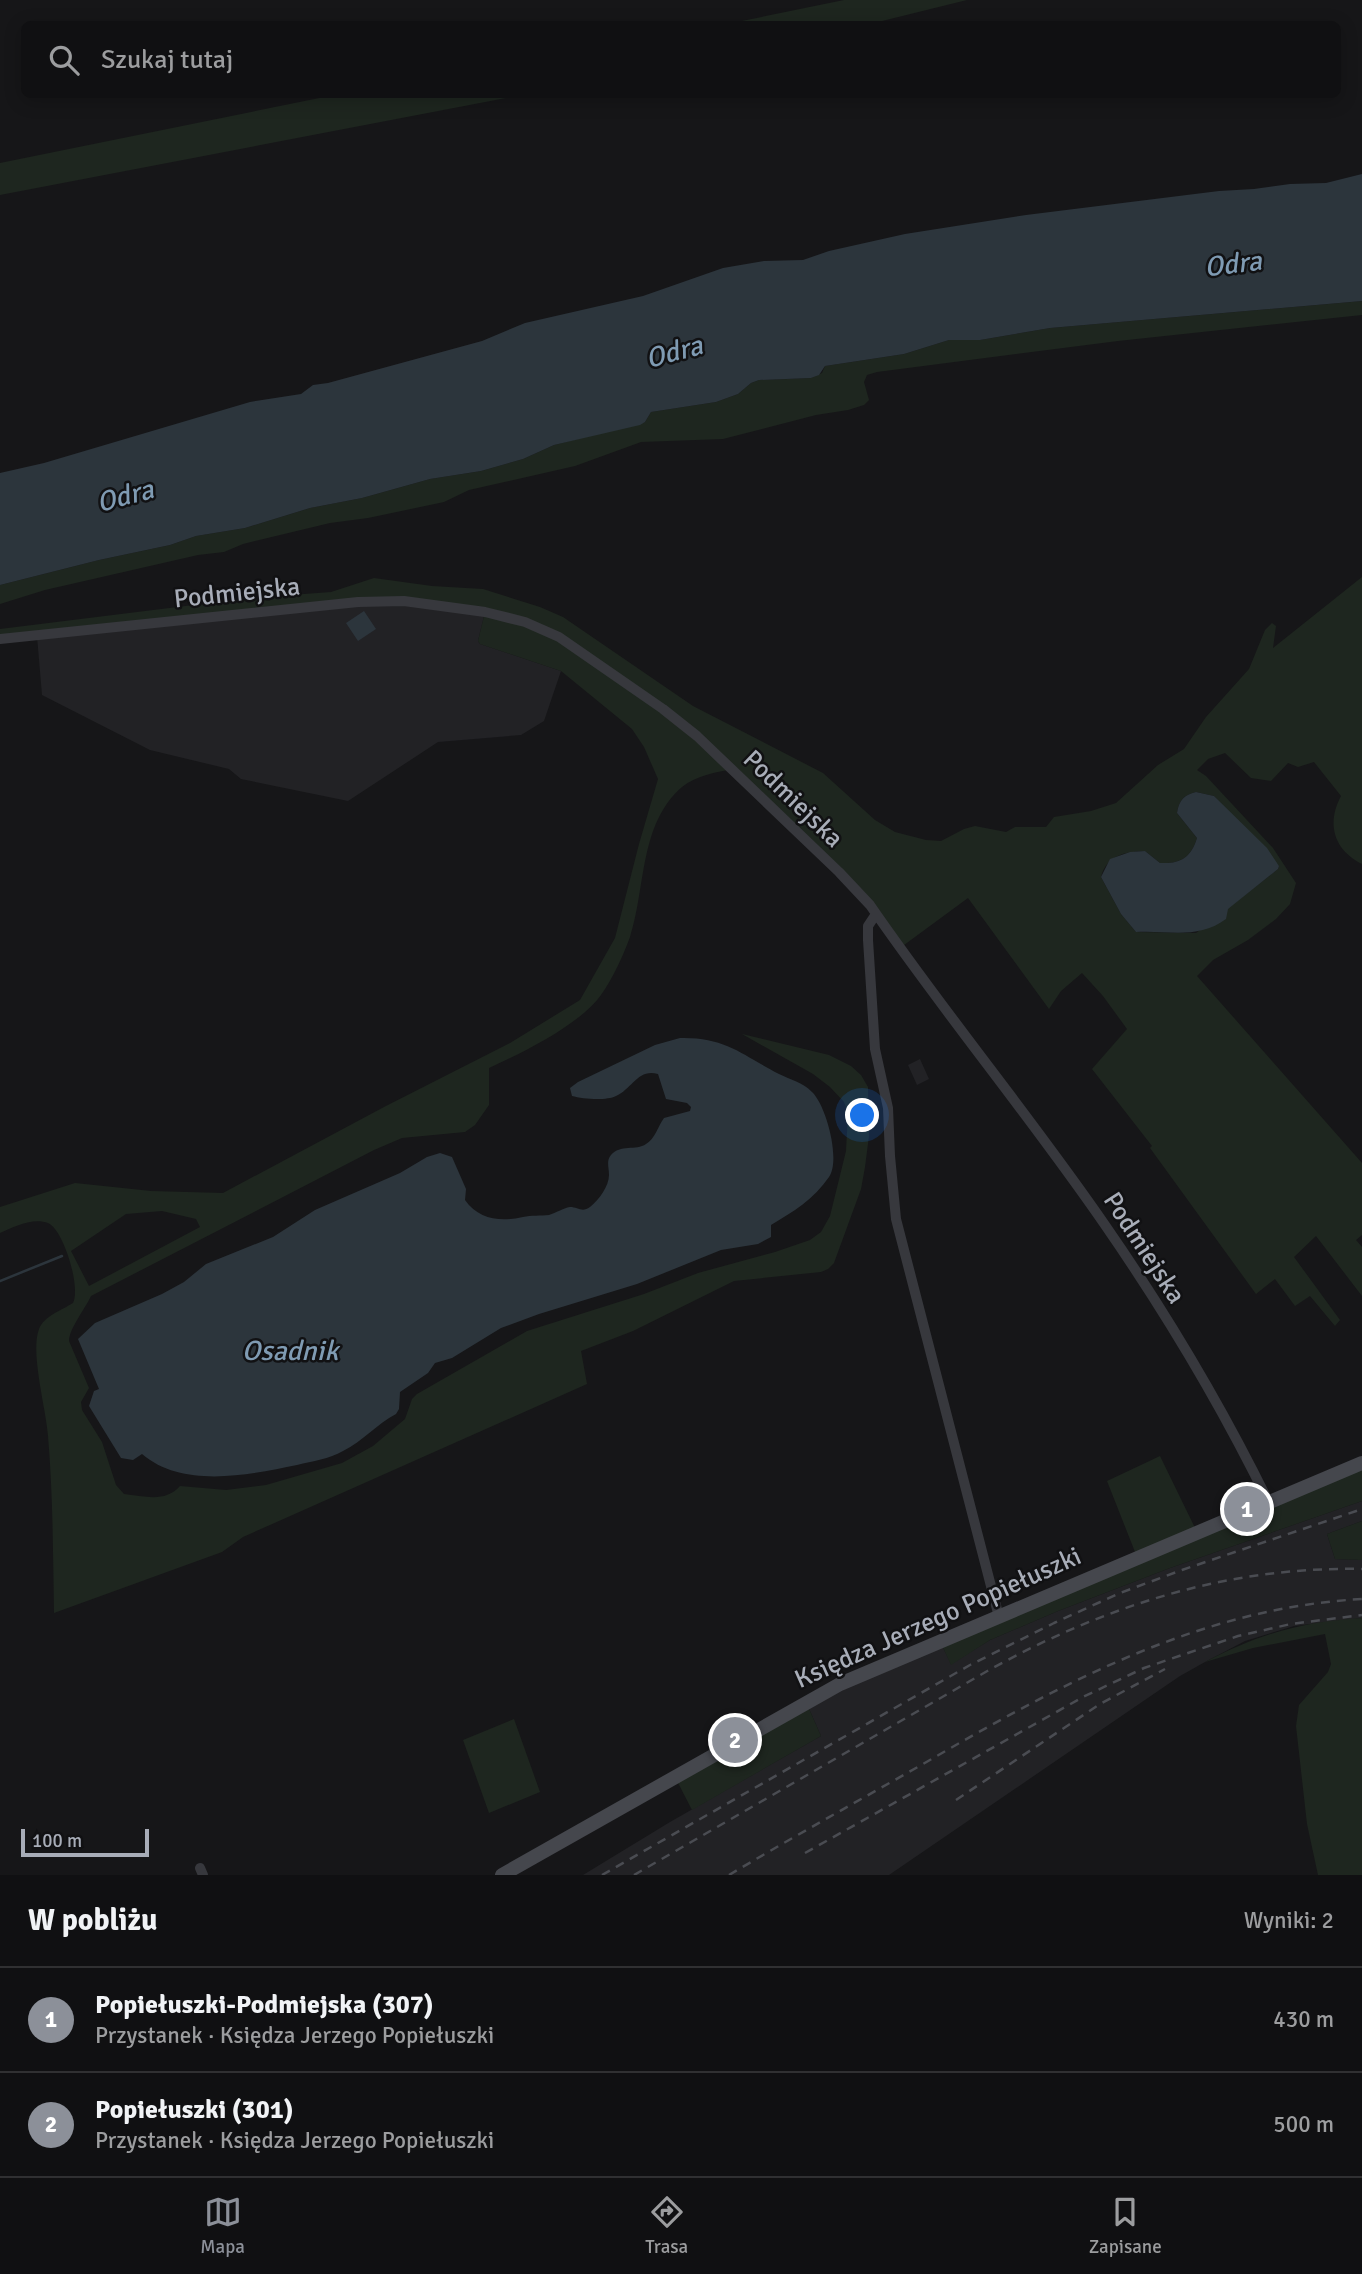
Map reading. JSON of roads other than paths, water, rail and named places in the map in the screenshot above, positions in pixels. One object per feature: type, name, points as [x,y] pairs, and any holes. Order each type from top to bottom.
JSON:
[{"type":"main road","name":"Księdza Jerzego Popiełuszki","points":[[502,1875],[840,1684],[1362,1463]]},
{"type":"street","name":"Podmiejska","points":[[0,639],[381,600],[430,604],[509,617],[559,637],[679,721],[725,762],[861,895],[1105,1225],[1230,1425],[1263,1505]]},
{"type":"street","points":[[876,914],[869,926],[868,940],[875,1049],[888,1108],[896,1219],[999,1616]]},
{"type":"water","name":"Odra","points":[[1362,174],[1362,301],[1050,328],[980,340],[949,340],[904,354],[825,366],[819,375],[811,378],[759,380],[738,394],[716,402],[651,412],[640,425],[554,445],[523,459],[481,471],[430,479],[362,498],[310,508],[245,528],[196,536],[170,545],[0,585],[0,473],[44,463],[250,402],[301,394],[313,385],[482,341],[525,323],[643,296],[723,268],[764,261],[803,260],[829,251],[905,234],[1026,215],[1219,191],[1326,183]]},
{"type":"water","points":[[364,611],[376,629],[358,641],[346,623]]},
{"type":"water","points":[[1196,792],[1214,796],[1267,848],[1279,866],[1278,869],[1228,909],[1226,919],[1215,926],[1182,933],[1136,932],[1121,914],[1101,877],[1110,859],[1130,852],[1145,851],[1160,863],[1179,861],[1188,855],[1197,838],[1177,813],[1183,799]]},
{"type":"water","name":"Osadnik","points":[[680,1038],[696,1038],[733,1048],[804,1086],[812,1092],[822,1108],[833,1146],[829,1177],[810,1198],[771,1225],[771,1237],[758,1244],[721,1250],[637,1284],[501,1328],[452,1358],[435,1363],[428,1373],[400,1392],[396,1414],[350,1447],[332,1456],[258,1472],[217,1476],[177,1472],[158,1465],[142,1454],[133,1460],[121,1458],[89,1406],[94,1391],[99,1389],[78,1339],[95,1323],[162,1294],[184,1282],[206,1264],[273,1237],[315,1210],[440,1153],[452,1157],[466,1189],[465,1200],[477,1212],[491,1218],[549,1215],[570,1207],[587,1209],[597,1201],[609,1179],[608,1162],[611,1155],[619,1150],[646,1144],[664,1118],[690,1111],[691,1107],[687,1103],[666,1099],[658,1074],[640,1076],[622,1093],[606,1099],[572,1096],[570,1088],[655,1045]]},
{"type":"waterway","points":[[0,1281],[62,1256]]},
{"type":"railway","points":[[602,1875],[970,1665],[1054,1623],[1120,1593],[1182,1570],[1362,1509]]},
{"type":"railway","points":[[634,1875],[989,1670],[1077,1627],[1169,1594],[1216,1583],[1312,1570],[1362,1569]]},
{"type":"railway","points":[[729,1875],[975,1734],[1080,1679],[1133,1655],[1244,1617],[1302,1605],[1362,1599]]},
{"type":"railway","points":[[805,1853],[1083,1697],[1144,1668],[1238,1636],[1291,1624],[1362,1615]]},
{"type":"railway","points":[[956,1800],[1100,1704],[1165,1669]]},
{"type":"place","name":"Popiełuszki-Podmiejska (307)","points":[[1247,1509]]},
{"type":"place","name":"Popiełuszki (301)","points":[[735,1740]]}]
